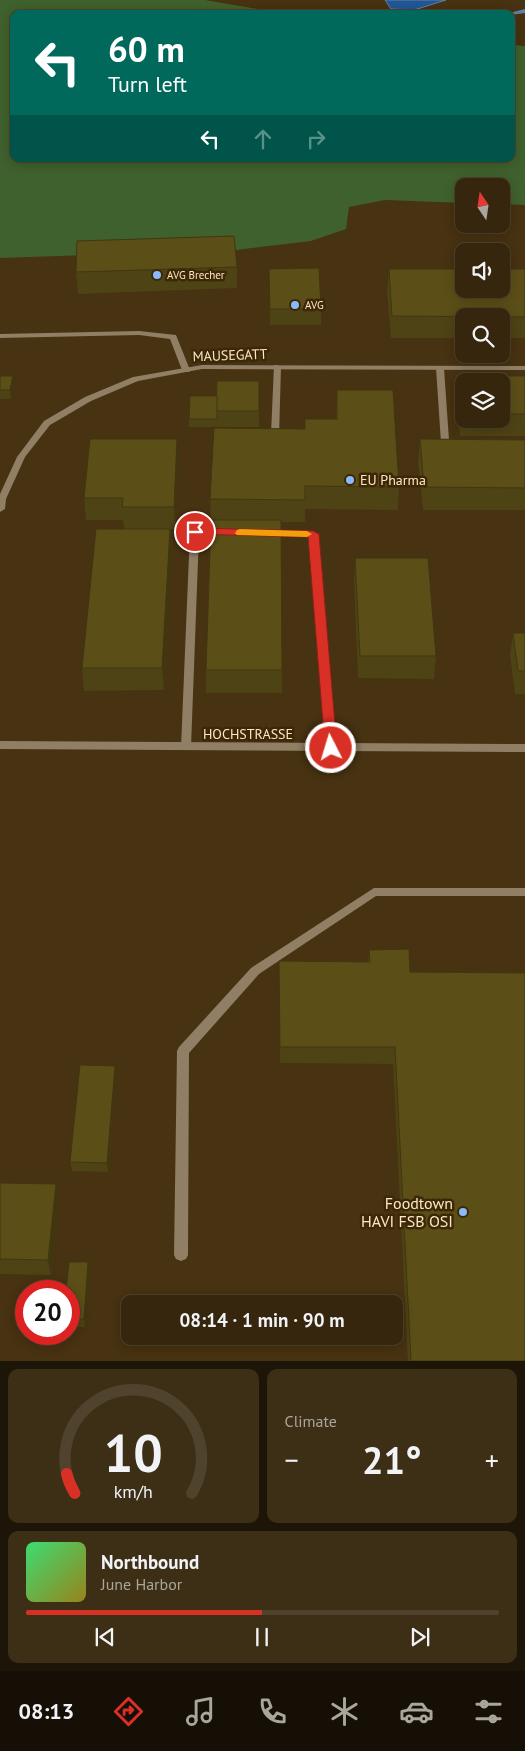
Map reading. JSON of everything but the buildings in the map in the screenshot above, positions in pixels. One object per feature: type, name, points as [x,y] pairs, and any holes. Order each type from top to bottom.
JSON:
[{"type":"street","points":[[0,336],[139,332],[173,338],[186,370]]},
{"type":"street","name":"MAUSEGATT","points":[[0,509],[2,499],[21,457],[47,423],[88,399],[136,380],[202,367],[525,368]]},
{"type":"street","points":[[257,437],[275,438],[276,367]]},
{"type":"street","points":[[440,368],[445,443],[462,443]]},
{"type":"street","points":[[186,747],[195,532],[234,532]]},
{"type":"street","points":[[254,533],[313,534],[331,748]]},
{"type":"street","name":"HOCHSTRASSE","points":[[0,744],[186,747],[525,748]]},
{"type":"street","points":[[181,1255],[183,1052],[255,971],[374,892],[525,892]]},
{"type":"green space","points":[[0,0],[205,0],[264,10],[10,10],[10,162],[515,162],[515,45],[525,46],[525,205],[510,204],[510,178],[455,178],[455,203],[385,200],[349,207],[346,229],[311,241],[236,250],[0,258]]},
{"type":"water","points":[[385,0],[446,0],[414,10],[391,9]]},
{"type":"waterway","points":[[515,13],[525,11]]},
{"type":"slow traffic","points":[[240,533],[307,534]]},
{"type":"place","name":"AVG Brecher","points":[[157,275]]},
{"type":"place","name":"AVG","points":[[295,305]]},
{"type":"place","name":"EU Pharma","points":[[350,480]]},
{"type":"place","name":"Foodtown HAVI FSB OSI","points":[[463,1212]]},
{"type":"route","points":[[195,532],[313,534],[331,748]]}]
